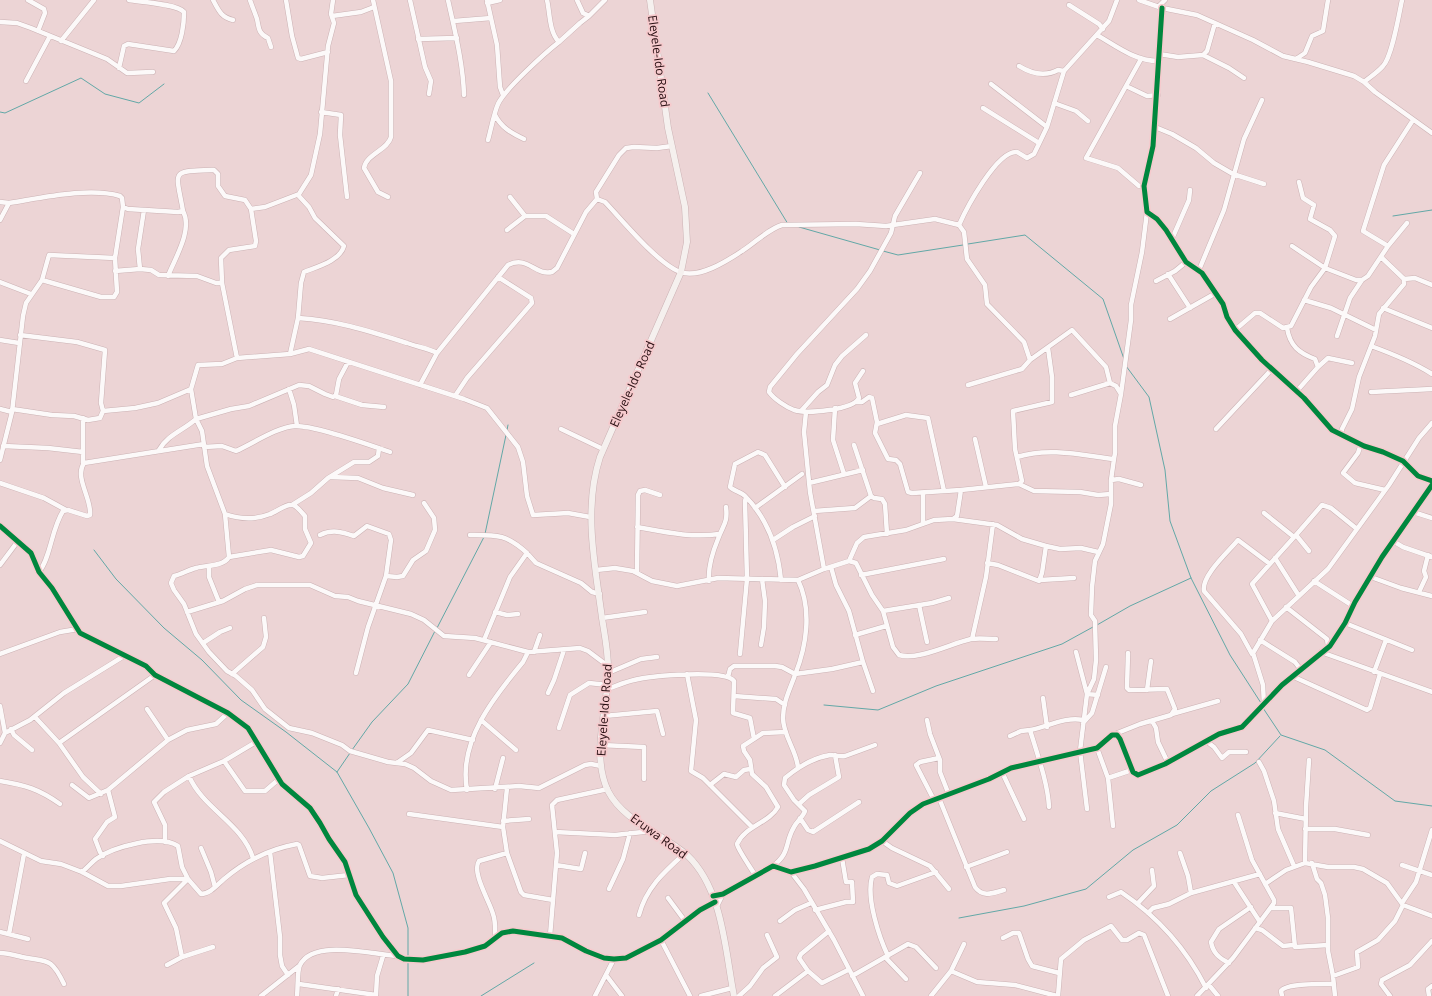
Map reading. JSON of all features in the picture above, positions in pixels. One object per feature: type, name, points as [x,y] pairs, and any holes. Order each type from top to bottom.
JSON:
[{"type":"main road","name":"Eleyele-Ido Road","points":[[601,769],[601,745],[608,687],[608,670],[607,645],[602,618],[590,517],[593,481],[603,449],[681,272],[687,242],[687,218],[672,146],[650,0]]},
{"type":"main road","name":"Eruwa Road","points":[[601,769],[608,789],[621,808],[632,818],[684,854],[705,878],[715,901],[734,996]]},
{"type":"street","points":[[28,0],[45,10],[38,31]]},
{"type":"street","points":[[61,41],[94,0]]},
{"type":"street","points":[[119,68],[124,46],[128,44],[168,52],[176,50],[184,22],[184,12],[182,9],[166,2],[129,0]]},
{"type":"street","points":[[213,0],[220,14],[224,18],[233,20]]},
{"type":"street","points":[[250,0],[257,19],[258,30],[263,36],[268,38],[271,47]]},
{"type":"street","points":[[286,0],[292,36],[298,58],[301,59],[328,52]]},
{"type":"street","points":[[251,208],[265,207],[298,195],[311,175],[320,134],[328,52],[334,23],[332,16],[333,0]]},
{"type":"street","points":[[373,0],[391,81],[391,136],[388,142],[366,162],[364,168],[378,192],[388,197]]},
{"type":"street","points":[[410,0],[418,39],[431,81],[429,94]]},
{"type":"street","points":[[448,0],[454,21],[463,68],[464,95]]},
{"type":"street","points":[[500,0],[487,2],[497,45],[500,87],[503,95]]},
{"type":"street","points":[[548,0],[554,38],[559,42]]},
{"type":"street","points":[[577,0],[584,13],[589,16]]},
{"type":"street","points":[[488,140],[497,105],[503,95],[543,56],[606,0]]},
{"type":"street","points":[[959,225],[978,189],[991,171],[1013,152],[1017,152],[1025,158],[1030,157],[1039,144],[1047,127],[1064,71],[1109,21],[1117,0]]},
{"type":"street","points":[[1139,0],[1160,7],[1197,15],[1283,56],[1354,76],[1432,133]]},
{"type":"street","points":[[1087,694],[1094,679],[1096,660],[1095,620],[1091,615],[1092,587],[1098,552],[1103,544],[1111,504],[1111,480],[1115,453],[1115,426],[1131,320],[1131,305],[1142,252],[1147,212],[1144,186],[1153,146],[1158,95],[1160,7],[1164,0]]},
{"type":"street","points":[[1296,59],[1305,53],[1312,36],[1323,31],[1328,0]]},
{"type":"street","points":[[1364,82],[1383,67],[1386,61],[1397,26],[1402,0]]},
{"type":"street","points":[[1069,5],[1099,24],[1103,29]]},
{"type":"street","points":[[332,16],[361,12],[374,8]]},
{"type":"street","points":[[454,21],[491,18]]},
{"type":"street","points":[[0,22],[16,23],[38,31],[107,59],[127,73],[153,72]]},
{"type":"street","points":[[1203,55],[1206,51],[1215,23]]},
{"type":"street","points":[[1097,35],[1128,54],[1141,59],[1158,61]]},
{"type":"street","points":[[26,81],[50,36]]},
{"type":"street","points":[[418,39],[457,38]]},
{"type":"street","points":[[1159,54],[1178,57],[1203,55],[1229,68],[1244,78]]},
{"type":"street","points":[[1141,59],[1086,158],[1118,168],[1139,186],[1144,186]]},
{"type":"street","points":[[1019,66],[1027,71],[1042,74],[1053,74],[1058,70],[1064,71]]},
{"type":"street","points":[[991,84],[1047,127]]},
{"type":"street","points":[[1126,86],[1147,96],[1158,95]]},
{"type":"street","points":[[1199,270],[1224,210],[1244,139],[1262,100]]},
{"type":"street","points":[[1054,103],[1076,111],[1088,121]]},
{"type":"street","points":[[983,108],[1039,144]]},
{"type":"street","points":[[321,112],[341,115],[340,135],[347,197]]},
{"type":"street","points":[[495,115],[500,124],[512,133],[524,139]]},
{"type":"street","points":[[1398,145],[1413,120]]},
{"type":"street","points":[[1388,246],[1362,231],[1384,165],[1413,120]]},
{"type":"street","points":[[1155,127],[1172,134],[1196,148],[1214,164],[1233,174],[1264,184]]},
{"type":"street","points":[[597,199],[596,192],[619,155],[626,148],[657,148],[672,146]]},
{"type":"street","points":[[168,276],[183,238],[187,220],[183,211],[176,180],[183,171],[214,170],[218,174],[218,186],[225,196],[245,200],[251,208],[256,244],[254,246],[228,250],[222,255],[222,282],[237,358]]},
{"type":"street","points":[[920,173],[892,226],[890,236],[857,289],[797,354],[770,387],[770,392],[791,408],[803,412],[847,407],[856,402],[872,398],[877,424],[875,433],[886,458],[896,460],[900,464],[908,492],[923,493],[1019,484],[1034,491],[1080,492],[1098,496],[1111,494]]},
{"type":"street","points":[[1235,330],[1256,313],[1260,313],[1283,328],[1291,326],[1311,287],[1325,268],[1335,236],[1330,230],[1310,219],[1314,205],[1303,198],[1299,182]]},
{"type":"street","points":[[1172,240],[1189,200],[1190,190]]},
{"type":"street","points":[[0,202],[9,203],[65,195],[100,193],[120,196],[122,198],[123,206],[115,258],[117,292],[114,297],[109,298],[42,280]]},
{"type":"street","points":[[290,354],[298,318],[301,283],[304,272],[324,266],[339,253],[344,246],[315,218],[309,207],[298,195]]},
{"type":"street","points":[[510,197],[525,216]]},
{"type":"street","points":[[420,385],[437,353],[508,265],[516,261],[528,264],[545,273],[552,272],[557,268],[590,206],[597,199]]},
{"type":"street","points":[[597,199],[605,202],[662,261],[681,272],[698,272],[709,269],[742,252],[774,228],[782,225],[892,226],[935,219],[959,225],[964,232],[967,260],[985,285],[986,302],[1024,342],[1030,360]]},
{"type":"street","points":[[0,220],[9,203]]},
{"type":"street","points":[[123,206],[128,209],[183,211]]},
{"type":"street","points":[[140,269],[138,249],[144,210]]},
{"type":"street","points":[[1147,212],[1157,220],[1186,262],[1199,270],[1216,293],[1235,330],[1332,430],[1403,462],[1418,476],[1432,481]]},
{"type":"street","points":[[507,230],[525,216],[547,216],[574,234]]},
{"type":"street","points":[[1337,336],[1350,298],[1362,280],[1368,276],[1388,246],[1407,223]]},
{"type":"street","points":[[1292,246],[1325,268],[1356,280],[1362,280]]},
{"type":"street","points":[[0,460],[12,410],[20,335],[26,303],[42,280],[50,254],[115,258]]},
{"type":"street","points":[[1381,257],[1404,279],[1415,278],[1432,285]]},
{"type":"street","points":[[1156,282],[1175,271],[1186,262]]},
{"type":"street","points":[[115,271],[140,269],[151,270],[158,275],[197,276],[216,283],[222,282]]},
{"type":"street","points":[[1168,274],[1190,308]]},
{"type":"street","points":[[455,396],[467,378],[532,303],[530,298],[498,277]]},
{"type":"street","points":[[1341,434],[1342,428],[1352,409],[1359,377],[1372,346],[1377,321],[1383,308],[1404,284],[1404,279]]},
{"type":"street","points":[[0,282],[31,294]]},
{"type":"street","points":[[1170,319],[1216,293]]},
{"type":"street","points":[[1304,300],[1331,308],[1376,330]]},
{"type":"street","points":[[1383,308],[1432,328]]},
{"type":"street","points":[[298,318],[356,326],[410,344],[426,347],[437,353]]},
{"type":"street","points":[[1287,328],[1289,339],[1295,349],[1315,359],[1318,367]]},
{"type":"street","points":[[968,385],[1022,369],[1030,360],[1072,330],[1106,367],[1110,383]]},
{"type":"street","points":[[0,409],[95,420],[100,418],[103,411],[101,403],[101,388],[105,350],[72,341],[20,335]]},
{"type":"street","points":[[824,569],[809,483],[803,412],[818,392],[828,385],[835,365],[842,356],[866,335]]},
{"type":"street","points":[[0,340],[19,343]]},
{"type":"street","points":[[1372,346],[1401,356],[1421,366],[1432,374]]},
{"type":"street","points":[[1019,484],[1022,481],[1017,457],[1013,411],[1050,403],[1052,400],[1048,348]]},
{"type":"street","points":[[229,558],[225,514],[207,466],[202,431],[196,418],[191,389],[198,365],[222,364],[237,358],[290,354],[309,349],[455,396],[487,408],[520,451],[527,496],[533,515],[568,513],[590,517]]},
{"type":"street","points":[[1296,392],[1328,358],[1352,363]]},
{"type":"street","points":[[335,396],[339,379],[348,362]]},
{"type":"street","points":[[1216,429],[1272,369]]},
{"type":"street","points":[[856,402],[859,398],[855,383],[863,371]]},
{"type":"street","points":[[1070,395],[1110,383],[1116,386],[1121,394]]},
{"type":"street","points":[[159,450],[164,440],[186,427],[196,418],[248,406],[289,388],[302,385],[309,386],[325,394],[362,405],[384,407]]},
{"type":"street","points":[[289,388],[294,405],[296,426]]},
{"type":"street","points":[[103,411],[135,408],[158,403],[191,389]]},
{"type":"street","points":[[1371,392],[1432,389]]},
{"type":"street","points":[[835,408],[833,440],[844,474]]},
{"type":"street","points":[[877,424],[906,415],[928,418],[944,491]]},
{"type":"street","points":[[0,483],[44,498],[66,510],[85,516],[90,515],[87,494],[82,480],[83,418]]},
{"type":"street","points":[[1253,656],[1254,650],[1272,621],[1328,569],[1385,490],[1418,438],[1432,423]]},
{"type":"street","points":[[83,463],[159,450],[204,445],[222,446],[236,451],[271,434],[296,426],[333,434],[390,452]]},
{"type":"street","points":[[561,429],[603,449]]},
{"type":"street","points":[[975,439],[986,486]]},
{"type":"street","points":[[1361,444],[1358,453],[1343,473],[1355,482],[1385,490]]},
{"type":"street","points":[[854,445],[871,496]]},
{"type":"street","points":[[2,447],[72,450],[83,452]]},
{"type":"street","points":[[225,514],[237,518],[270,515],[292,505],[311,493],[331,476],[354,462],[368,462],[378,456],[379,448]]},
{"type":"street","points":[[781,580],[779,561],[773,540],[755,508],[746,498],[730,487],[734,468],[738,462],[758,452],[765,455],[785,486]]},
{"type":"street","points":[[1017,457],[1030,453],[1060,453],[1114,459]]},
{"type":"street","points":[[809,483],[863,470]]},
{"type":"street","points":[[755,508],[802,474]]},
{"type":"street","points":[[331,476],[358,478],[383,488],[413,496]]},
{"type":"street","points":[[1111,480],[1119,479],[1141,485]]},
{"type":"street","points":[[1115,734],[1120,739],[1132,770],[1138,775],[1168,763],[1219,734],[1242,727],[1282,685],[1294,677],[1328,647],[1345,623],[1353,606],[1393,541],[1432,485]]},
{"type":"street","points":[[637,573],[637,527],[640,491],[645,490],[660,495]]},
{"type":"street","points":[[953,519],[957,516],[961,490]]},
{"type":"street","points":[[923,493],[923,523]]},
{"type":"street","points":[[814,511],[855,508],[871,496]]},
{"type":"street","points":[[871,496],[884,500],[887,534]]},
{"type":"street","points":[[740,654],[747,579],[746,498]]},
{"type":"street","points":[[386,576],[397,578],[403,576],[413,560],[426,551],[435,530],[435,523],[434,518],[424,503]]},
{"type":"street","points":[[292,505],[305,517],[305,529],[311,545],[303,556],[299,557],[271,550],[229,558],[209,566],[195,568],[172,577],[171,583],[174,590],[182,600],[192,627],[214,659],[252,690],[270,714],[289,728],[312,733],[350,751],[388,762],[398,762],[414,768],[431,781],[451,790],[542,787],[585,765],[591,764],[601,769]]},
{"type":"street","points":[[709,581],[708,570],[720,534],[725,524],[726,506]]},
{"type":"street","points":[[1272,621],[1268,610],[1252,584],[1317,509],[1322,506],[1331,508],[1357,529]]},
{"type":"street","points":[[39,572],[44,565],[54,528],[61,513],[66,510]]},
{"type":"street","points":[[1413,512],[1432,518]]},
{"type":"street","points":[[1264,513],[1295,536],[1309,551]]},
{"type":"street","points":[[773,540],[793,527],[815,516]]},
{"type":"street","points":[[849,561],[859,540],[864,537],[906,530],[923,523],[953,519],[993,524],[1022,539],[1046,546],[1060,549],[1081,548],[1098,552]]},
{"type":"street","points":[[972,639],[993,524]]},
{"type":"street","points":[[0,526],[31,554],[39,572],[52,588],[84,636],[146,666],[156,675],[228,713],[248,728],[279,779],[287,789],[310,808],[332,845],[342,857],[356,895],[370,918],[398,956]]},
{"type":"street","points":[[320,535],[328,531],[339,531],[354,536],[367,526],[389,534],[391,540],[386,576],[368,627],[356,673]]},
{"type":"street","points":[[637,527],[696,536],[720,534]]},
{"type":"street","points":[[470,535],[494,534],[513,540],[536,563],[582,583],[592,592],[600,594]]},
{"type":"street","points":[[1264,704],[1263,685],[1253,656],[1241,634],[1204,591],[1203,586],[1220,561],[1238,540],[1270,564]]},
{"type":"street","points":[[0,565],[18,541]]},
{"type":"street","points":[[1393,541],[1403,547],[1430,556],[1424,571],[1426,578],[1419,592]]},
{"type":"street","points":[[1040,580],[1046,546]]},
{"type":"street","points":[[484,640],[510,577],[527,553]]},
{"type":"street","points":[[1275,558],[1299,596]]},
{"type":"street","points":[[862,575],[944,559]]},
{"type":"street","points":[[596,570],[615,568],[637,573],[652,581],[669,586],[688,586],[718,578],[798,580],[824,569],[849,561],[856,563],[883,611],[893,648],[897,654],[901,656],[931,652],[972,639],[996,639]]},
{"type":"street","points":[[987,563],[1040,580],[1074,578]]},
{"type":"street","points":[[209,566],[209,577],[219,602]]},
{"type":"street","points":[[830,567],[836,585],[849,611],[873,692]]},
{"type":"street","points":[[1371,577],[1401,588],[1432,596]]},
{"type":"street","points":[[761,645],[764,627],[765,600],[762,579]]},
{"type":"street","points":[[798,580],[805,599],[806,635],[796,674],[788,690],[784,722],[798,768]]},
{"type":"street","points":[[1314,581],[1353,606]]},
{"type":"street","points":[[187,612],[219,602],[245,589],[257,585],[310,585],[335,596],[348,597],[418,617],[432,625],[444,636],[460,636],[484,640],[528,652],[576,648],[583,649],[608,670],[641,659],[657,657]]},
{"type":"street","points":[[883,611],[949,598]]},
{"type":"street","points":[[919,605],[927,642]]},
{"type":"street","points":[[1286,607],[1328,639],[1328,647]]},
{"type":"street","points":[[495,612],[518,614]]},
{"type":"street","points":[[602,618],[645,612]]},
{"type":"street","points":[[232,674],[263,647],[266,637],[264,618]]},
{"type":"street","points":[[1345,623],[1412,650]]},
{"type":"street","points":[[855,635],[886,626]]},
{"type":"street","points":[[203,643],[220,632],[230,628]]},
{"type":"street","points":[[0,654],[60,632],[78,629]]},
{"type":"street","points":[[534,652],[540,635]]},
{"type":"street","points":[[1260,640],[1295,662],[1301,670]]},
{"type":"street","points":[[1374,672],[1386,640]]},
{"type":"street","points":[[469,675],[491,642]]},
{"type":"street","points":[[548,693],[564,650]]},
{"type":"street","points":[[467,790],[465,765],[481,720],[523,662],[528,652]]},
{"type":"street","points":[[1076,652],[1087,694],[1087,707],[1083,722],[1080,751],[1087,809]]},
{"type":"street","points":[[1321,652],[1432,692]]},
{"type":"street","points":[[1128,653],[1127,688],[1129,690],[1167,689],[1175,709],[1171,714]]},
{"type":"street","points":[[0,743],[5,733],[35,717],[64,693],[124,656]]},
{"type":"street","points":[[1147,690],[1151,661]]},
{"type":"street","points":[[728,677],[730,669],[734,666],[775,666],[782,667],[796,674],[832,669],[863,662]]},
{"type":"street","points":[[1083,722],[1092,713],[1106,667]]},
{"type":"street","points":[[687,674],[696,720],[691,771],[699,775],[710,785],[752,827]]},
{"type":"street","points":[[559,728],[570,695],[589,683],[608,687],[632,680],[687,674],[709,674],[728,677],[734,681],[734,714],[750,718],[754,739]]},
{"type":"street","points":[[1294,677],[1367,710],[1370,708],[1380,674]]},
{"type":"street","points":[[59,743],[156,675]]},
{"type":"street","points":[[1087,694],[1098,695]]},
{"type":"street","points":[[734,696],[776,699],[785,705]]},
{"type":"street","points":[[1043,698],[1047,727]]},
{"type":"street","points":[[773,866],[791,872],[869,849],[882,841],[910,813],[923,804],[1011,768],[1097,748],[1115,734],[1140,724],[1218,701]]},
{"type":"street","points":[[0,706],[5,733]]},
{"type":"street","points":[[147,709],[168,740]]},
{"type":"street","points":[[604,716],[657,712],[663,734]]},
{"type":"street","points":[[72,786],[89,798],[100,794],[108,790],[168,740],[187,730],[216,724],[228,713]]},
{"type":"street","points":[[35,717],[59,743],[83,777],[100,794]]},
{"type":"street","points":[[1010,736],[1021,731],[1047,727],[1061,721],[1076,719],[1083,722]]},
{"type":"street","points":[[481,720],[516,750]]},
{"type":"street","points":[[927,720],[930,734],[939,758],[940,772],[948,795]]},
{"type":"street","points":[[1152,721],[1156,728],[1158,742],[1168,763]]},
{"type":"street","points":[[776,731],[784,722]]},
{"type":"street","points":[[11,729],[14,735],[32,750]]},
{"type":"street","points":[[398,762],[411,753],[428,730],[473,740]]},
{"type":"street","points":[[1030,730],[1039,761],[1049,807]]},
{"type":"street","points":[[755,875],[744,856],[738,850],[737,844],[752,827],[761,822],[778,807],[766,787],[750,769],[750,760],[744,751],[743,746],[763,733],[776,731],[786,732]]},
{"type":"street","points":[[1206,741],[1214,747],[1222,758],[1229,752],[1246,752]]},
{"type":"street","points":[[165,842],[165,825],[154,806],[154,802],[164,792],[189,776],[224,761],[256,742]]},
{"type":"street","points":[[601,745],[644,747],[644,779]]},
{"type":"street","points":[[260,996],[300,966],[312,954],[327,950],[383,956],[398,956],[408,959],[430,959],[479,948],[506,931],[562,938],[595,955],[614,959],[639,952],[661,940],[723,894],[773,866],[784,857],[789,836],[805,811],[788,793],[783,782],[798,768],[812,760],[835,755],[840,757],[845,756],[875,745]]},
{"type":"street","points":[[1097,748],[1108,778],[1113,826]]},
{"type":"street","points":[[799,804],[809,794],[839,777],[835,755]]},
{"type":"street","points":[[496,788],[503,758]]},
{"type":"street","points":[[934,800],[916,765],[920,762],[939,758]]},
{"type":"street","points":[[1305,864],[1305,829],[1309,760]]},
{"type":"street","points":[[224,761],[245,791],[265,791],[279,779]]},
{"type":"street","points":[[1259,762],[1269,784],[1274,801],[1278,829],[1294,866]]},
{"type":"street","points":[[710,785],[724,774],[736,777],[744,770],[750,769]]},
{"type":"street","points":[[1108,778],[1132,770]]},
{"type":"street","points":[[1002,772],[1024,819]]},
{"type":"street","points":[[189,776],[194,787],[206,799],[213,809],[240,833],[250,849],[253,858]]},
{"type":"street","points":[[0,781],[33,788],[43,792],[60,804]]},
{"type":"street","points":[[507,788],[503,827],[507,853],[522,894],[553,900]]},
{"type":"street","points":[[550,936],[556,865],[552,805],[555,801],[608,789]]},
{"type":"street","points":[[103,856],[95,839],[107,822],[115,817],[108,790]]},
{"type":"street","points":[[939,798],[975,887],[980,892],[991,894],[1004,890]]},
{"type":"street","points":[[800,818],[808,830],[813,832],[859,802]]},
{"type":"street","points":[[409,814],[503,827]]},
{"type":"street","points":[[1275,814],[1306,820]]},
{"type":"street","points":[[1197,996],[1229,963],[1271,908],[1274,900],[1252,860],[1238,815]]},
{"type":"street","points":[[503,821],[529,819]]},
{"type":"street","points":[[1305,829],[1335,829],[1368,835]]},
{"type":"street","points":[[1333,976],[1357,968],[1359,965],[1357,952],[1378,940],[1394,921],[1416,882],[1432,830]]},
{"type":"street","points":[[555,832],[616,835],[652,831]]},
{"type":"street","points":[[609,889],[623,859],[630,833]]},
{"type":"street","points":[[0,841],[24,854],[42,861],[62,864],[82,872],[98,882],[112,887],[170,879],[188,880]]},
{"type":"street","points":[[882,841],[892,848],[923,862],[936,872],[949,889]]},
{"type":"street","points":[[82,872],[94,860],[130,844],[165,842],[178,846],[179,857],[188,880],[201,894],[208,892],[230,873],[253,858],[297,844],[299,844],[310,876],[322,878],[349,875]]},
{"type":"street","points":[[201,848],[211,872],[215,887]]},
{"type":"street","points":[[270,852],[280,937],[280,954],[282,966],[288,975]]},
{"type":"street","points":[[966,867],[1007,852]]},
{"type":"street","points":[[495,939],[494,914],[478,875],[476,866],[479,861],[507,853]]},
{"type":"street","points":[[556,865],[581,869],[585,853]]},
{"type":"street","points":[[1180,853],[1188,876],[1191,893]]},
{"type":"street","points":[[9,934],[24,854]]},
{"type":"street","points":[[639,915],[642,906],[659,877],[684,854]]},
{"type":"street","points":[[815,910],[846,902],[853,902],[852,882],[846,882],[842,858]]},
{"type":"street","points":[[1265,884],[1294,866],[1305,864],[1322,866],[1348,866],[1363,869],[1387,883],[1403,904],[1432,916]]},
{"type":"street","points":[[1312,864],[1317,880],[1321,883],[1325,895],[1328,918],[1328,945],[1335,996]]},
{"type":"street","points":[[1402,866],[1420,870],[1432,875]]},
{"type":"street","points":[[1138,903],[1154,886],[1152,870]]},
{"type":"street","points":[[791,872],[804,889],[815,910],[829,931],[860,995]]},
{"type":"street","points":[[906,979],[886,957],[880,940],[874,914],[870,885],[872,878],[877,874],[887,875],[889,883],[897,886],[936,872]]},
{"type":"street","points":[[1148,913],[1153,908],[1168,904],[1191,893],[1260,874]]},
{"type":"street","points":[[182,957],[176,928],[164,903],[188,880]]},
{"type":"street","points":[[1234,882],[1260,922]]},
{"type":"street","points":[[1109,897],[1121,892],[1138,903],[1182,947],[1207,986],[1218,996]]},
{"type":"street","points":[[715,901],[723,894]]},
{"type":"street","points":[[668,898],[685,921]]},
{"type":"street","points":[[780,920],[795,910],[811,903]]},
{"type":"street","points":[[1229,963],[1220,958],[1212,950],[1211,942],[1219,930],[1251,907]]},
{"type":"street","points":[[1271,908],[1291,908],[1293,944]]},
{"type":"street","points":[[951,971],[977,982],[1015,985],[1058,996],[1060,961],[1062,957],[1084,940],[1111,926],[1122,940],[1127,940],[1139,934],[1144,935],[1168,996]]},
{"type":"street","points":[[1255,928],[1262,930],[1283,946],[1293,944],[1295,947],[1328,945]]},
{"type":"street","points":[[829,931],[799,956],[808,970],[821,983],[824,983],[848,970]]},
{"type":"street","points":[[0,932],[28,939]]},
{"type":"street","points":[[1003,938],[1013,933],[1019,933],[1032,966],[1059,973]]},
{"type":"street","points":[[739,996],[750,986],[763,968],[777,957],[767,935]]},
{"type":"street","points":[[661,940],[690,996]]},
{"type":"street","points":[[1390,996],[1381,984],[1382,980],[1410,965],[1432,942]]},
{"type":"street","points":[[932,996],[951,971],[964,944]]},
{"type":"street","points":[[852,976],[904,946],[912,945],[936,968]]},
{"type":"street","points":[[167,966],[182,957],[213,947]]},
{"type":"street","points":[[0,953],[12,953],[45,960],[52,964],[64,984]]},
{"type":"street","points":[[299,984],[376,995],[377,976],[383,956]]},
{"type":"street","points":[[595,996],[614,959]]},
{"type":"street","points":[[297,996],[300,966]]},
{"type":"street","points":[[775,996],[808,970]]},
{"type":"street","points":[[606,975],[622,996]]},
{"type":"street","points":[[1282,996],[1280,991],[1284,988],[1302,985],[1334,984]]},
{"type":"street","points":[[1429,996],[1428,989],[1432,986]]},
{"type":"street","points":[[701,996],[732,988]]},
{"type":"street","points":[[336,996],[338,989]]},
{"type":"waterway","points":[[0,112],[5,113],[81,78],[105,94],[139,103],[164,84]]},
{"type":"waterway","points":[[708,93],[788,224]]},
{"type":"waterway","points":[[1393,216],[1432,210]]},
{"type":"waterway","points":[[799,227],[880,250]]},
{"type":"waterway","points":[[968,244],[1025,235],[1103,299],[1124,359]]},
{"type":"waterway","points":[[883,251],[898,255],[963,245]]},
{"type":"waterway","points":[[1126,366],[1149,397],[1165,470],[1170,521],[1191,578],[1230,655],[1261,703]]},
{"type":"waterway","points":[[507,430],[508,425]]},
{"type":"waterway","points":[[485,534],[506,435]]},
{"type":"waterway","points":[[437,628],[484,537]]},
{"type":"waterway","points":[[94,550],[116,579],[164,628],[202,660],[241,700],[286,732],[337,772],[393,873],[408,928],[408,957]]},
{"type":"waterway","points":[[1097,625],[1130,606],[1191,578]]},
{"type":"waterway","points":[[824,705],[878,710],[936,686],[1062,644],[1093,627]]},
{"type":"waterway","points":[[352,750],[372,722],[408,684],[435,631]]},
{"type":"waterway","points":[[1263,708],[1281,735],[1325,750],[1395,801],[1432,806]]},
{"type":"waterway","points":[[959,918],[1024,906],[1086,889],[1133,850],[1177,825],[1211,791],[1255,763],[1280,736]]},
{"type":"waterway","points":[[337,772],[350,753]]},
{"type":"waterway","points":[[408,962],[408,996]]},
{"type":"waterway","points":[[481,996],[534,963]]},
{"type":"cycle path","points":[[1162,8],[1153,146],[1144,186],[1147,212],[1157,219],[1166,230],[1186,262],[1202,273],[1223,304],[1227,317],[1235,330],[1262,360],[1304,398],[1332,430],[1364,446],[1383,452],[1403,461],[1418,476],[1432,481]]},
{"type":"cycle path","points":[[713,896],[723,894],[773,866],[791,872],[869,849],[882,841],[910,813],[923,804],[989,779],[1011,768],[1097,748],[1112,735],[1117,735],[1120,739],[1133,772],[1138,775],[1165,764],[1219,734],[1242,727],[1282,685],[1330,646],[1345,623],[1355,602],[1382,557],[1432,485]]},
{"type":"cycle path","points":[[0,526],[31,553],[39,572],[52,588],[80,633],[146,666],[155,675],[228,713],[248,728],[282,784],[310,808],[320,823],[345,862],[356,895],[383,937],[398,956],[404,959],[423,960],[465,952],[485,946],[502,933],[513,931],[562,938],[586,951],[604,958],[626,958],[661,940],[700,910],[715,902]]}]
